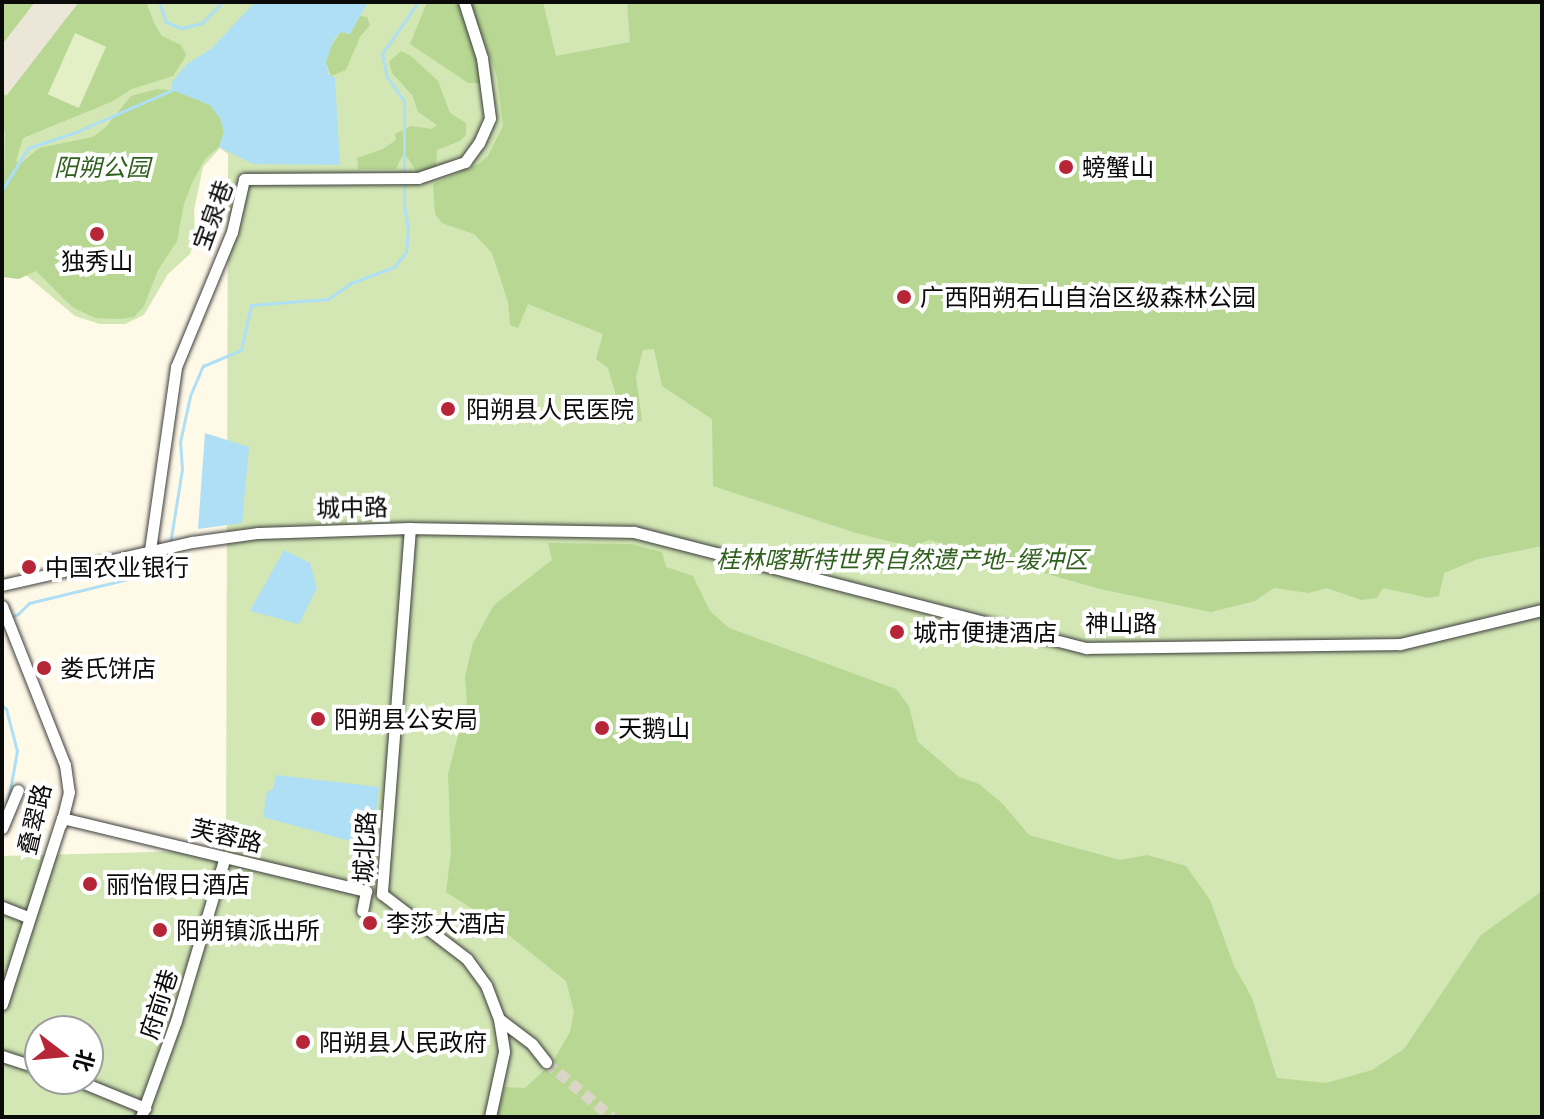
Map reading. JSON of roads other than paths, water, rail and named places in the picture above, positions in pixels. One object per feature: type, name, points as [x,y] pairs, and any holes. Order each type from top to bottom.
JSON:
[{"type":"street","name":"宝泉巷","points":[[154,548],[176,367],[232,232],[244,179],[432,176],[465,162],[485,132],[490,105],[482,58],[464,2]]},
{"type":"street","name":"城中路","points":[[2,585],[154,548],[258,533],[410,528],[634,532],[707,551]]},
{"type":"street","name":"城北路","points":[[410,528],[382,894],[467,959],[486,985],[499,1019],[504,1052],[490,1117]]},
{"type":"street","name":"神山路","points":[[707,551],[1086,648],[1400,644],[1542,610]]},
{"type":"street","name":"叠翠路","points":[[2,606],[65,765],[69,792],[2,1002]]},
{"type":"street","points":[[2,828],[18,790]]},
{"type":"street","name":"芙蓉路","points":[[62,818],[382,894]]},
{"type":"street","points":[[2,1002],[62,818],[366,891],[362,911]]},
{"type":"street","name":"府前巷","points":[[143,1112],[176,1021],[225,857]]},
{"type":"street","points":[[6,909],[28,917]]},
{"type":"street","points":[[499,1019],[532,1044],[546,1062]]},
{"type":"street","points":[[2,1056],[24,1063]]},
{"type":"street","points":[[104,1093],[143,1112]]},
{"type":"water","points":[[255,2],[367,4],[350,34],[341,32],[334,39],[326,62],[328,74],[335,78],[340,165],[253,164],[219,147],[224,131],[220,118],[210,105],[172,90],[172,82],[187,64],[211,49]]},
{"type":"water","points":[[205,433],[249,447],[242,523],[198,529]]},
{"type":"water","points":[[284,550],[310,563],[317,588],[299,624],[250,611]]},
{"type":"water","points":[[276,775],[379,787],[372,847],[263,817],[267,792],[273,789]]},
{"type":"waterway","points":[[159,2],[166,22],[181,28],[202,23],[222,2]]},
{"type":"waterway","points":[[170,544],[182,469],[180,442],[190,396],[203,366],[241,350],[251,305],[328,299],[351,283],[394,267],[406,252],[404,101],[387,77],[382,54],[418,2]]},
{"type":"waterway","points":[[2,190],[28,148],[76,132],[172,90]]},
{"type":"waterway","points":[[2,622],[18,614],[29,603],[170,569],[170,552]]},
{"type":"waterway","points":[[2,705],[6,709],[17,751],[8,801]]},
{"type":"tunnel","points":[[546,1062],[612,1117]]},
{"type":"place","name":"螃蟹山","points":[[1066,167]]},
{"type":"place","name":"独秀山","points":[[97,234]]},
{"type":"place","name":"广西阳朔石山自治区级森林公园","points":[[904,297]]},
{"type":"place","name":"阳朔县人民医院","points":[[448,409]]},
{"type":"place","name":"中国农业银行","points":[[29,567]]},
{"type":"place","name":"城市便捷酒店","points":[[897,632]]},
{"type":"place","name":"娄氏饼店","points":[[44,668]]},
{"type":"place","name":"阳朔县公安局","points":[[318,719]]},
{"type":"place","name":"天鹅山","points":[[602,728]]},
{"type":"place","name":"丽怡假日酒店","points":[[90,884]]},
{"type":"place","name":"李莎大酒店","points":[[370,923]]},
{"type":"place","name":"阳朔镇派出所","points":[[160,930]]},
{"type":"place","name":"阳朔县人民政府","points":[[303,1042]]},
{"type":"park label","name":"阳朔公园","points":[[102,167]]},
{"type":"park label","name":"桂林喀斯特世界自然遗产地-缓冲区","points":[[902,559]]}]
